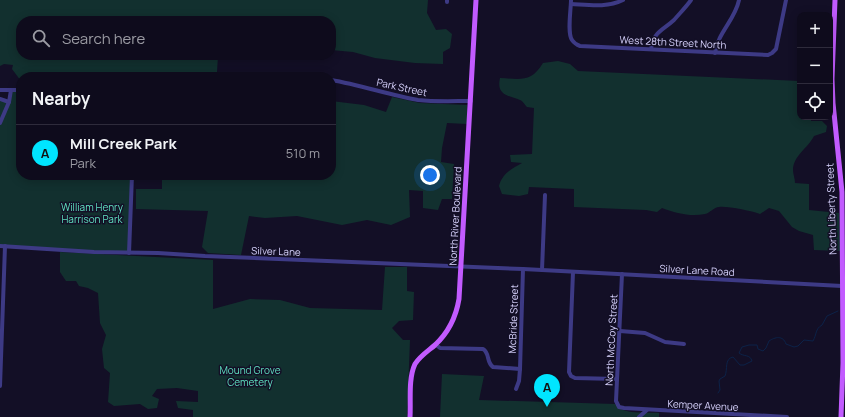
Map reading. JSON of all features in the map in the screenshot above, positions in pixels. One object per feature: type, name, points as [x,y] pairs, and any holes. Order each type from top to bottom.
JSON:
[{"type":"main road","name":"North River Boulevard","points":[[410,417],[414,368],[420,358],[446,334],[455,317],[459,299],[476,0]]},
{"type":"main road","name":"North Liberty Street","points":[[835,0],[832,79],[842,192],[843,363],[841,417]]},
{"type":"street","points":[[571,2],[594,6],[606,5],[623,0]]},
{"type":"street","points":[[652,50],[653,41],[657,33],[673,21],[691,0]]},
{"type":"street","points":[[715,52],[718,38],[731,21],[740,0]]},
{"type":"street","name":"West 28th Street North","points":[[571,2],[570,35],[572,40],[580,46],[770,54],[776,49],[786,0]]},
{"type":"street","name":"Park Street","points":[[336,81],[420,100],[471,101]]},
{"type":"street","points":[[0,90],[16,90]]},
{"type":"street","points":[[0,123],[9,102],[11,90]]},
{"type":"street","points":[[0,99],[9,102]]},
{"type":"street","points":[[129,253],[132,180]]},
{"type":"street","points":[[542,270],[545,195]]},
{"type":"street","name":"Silver Lane","points":[[0,246],[94,252],[158,253],[551,270]]},
{"type":"street","points":[[0,386],[5,246]]},
{"type":"street","name":"McBride Street","points":[[516,389],[519,381],[520,369],[523,269]]},
{"type":"street","name":"Silver Lane Road","points":[[551,270],[842,286]]},
{"type":"street","points":[[573,272],[569,372],[571,376],[575,378],[617,379]]},
{"type":"street","name":"North McCoy Street","points":[[618,406],[616,401],[622,274]]},
{"type":"street","points":[[620,331],[645,333],[665,342],[684,344]]},
{"type":"street","points":[[435,344],[440,348],[483,349],[487,352],[489,363],[493,368],[520,369]]},
{"type":"street","name":"Kemper Avenue","points":[[618,406],[647,410],[787,417]]},
{"type":"street","points":[[639,417],[647,410]]},
{"type":"green space","points":[[0,0],[428,0],[427,13],[436,30],[446,29],[452,34],[450,48],[443,52],[443,64],[415,63],[375,58],[353,52],[336,50],[336,16],[16,16],[16,60],[218,60],[217,72],[16,72],[16,74],[12,69],[13,65],[4,64],[0,66]]},
{"type":"green space","points":[[558,61],[570,64],[578,71],[797,81],[797,120],[822,121],[827,126],[826,132],[814,136],[795,160],[793,170],[795,183],[809,184],[809,210],[839,213],[840,251],[814,250],[813,235],[799,231],[792,227],[779,211],[769,208],[760,214],[734,208],[719,207],[705,214],[688,215],[662,208],[657,212],[646,210],[574,207],[574,189],[529,187],[528,194],[519,196],[502,194],[499,186],[502,178],[522,163],[511,162],[510,155],[532,154],[534,108],[527,107],[523,102],[504,94],[499,84],[500,78],[519,79],[529,77],[539,69],[543,63]]},
{"type":"green space","name":"William Henry Harrison Park","points":[[11,90],[16,90],[16,180],[132,180],[129,253],[0,246],[0,100],[9,102]]},
{"type":"green space","points":[[392,97],[420,103],[467,105],[467,124],[447,123],[441,162],[454,164],[452,199],[442,199],[438,210],[423,208],[423,191],[409,190],[410,217],[391,225],[367,220],[342,225],[297,216],[265,218],[249,216],[241,255],[208,253],[202,247],[208,211],[136,209],[136,189],[162,189],[162,180],[336,180],[336,102],[364,105],[386,112]]},
{"type":"green space","name":"Mound Grove Cemetery","points":[[60,252],[213,260],[213,309],[250,299],[280,300],[310,308],[382,310],[385,267],[407,267],[407,291],[414,292],[413,320],[399,321],[392,328],[403,340],[410,340],[407,417],[193,417],[193,410],[178,408],[176,401],[198,402],[198,391],[177,388],[157,389],[152,396],[159,399],[157,408],[148,409],[140,404],[114,406],[108,402],[110,373],[104,368],[102,349],[106,335],[100,323],[98,293],[88,288],[79,286],[76,281],[66,281],[60,272]]},
{"type":"green space","points":[[442,374],[484,376],[479,400],[615,404],[618,408],[623,410],[642,413],[659,413],[659,417],[440,417]]},
{"type":"waterway","points":[[718,393],[720,390],[719,381],[725,376],[727,362],[730,358],[733,357],[740,365],[744,365],[752,361],[750,357],[739,353],[742,347],[757,345],[758,349],[763,351],[769,341],[776,338],[781,338],[786,344],[794,347],[798,346],[804,340],[813,341],[817,330],[827,316],[838,311]]},
{"type":"place","name":"Mill Creek Park","points":[[547,407]]}]
